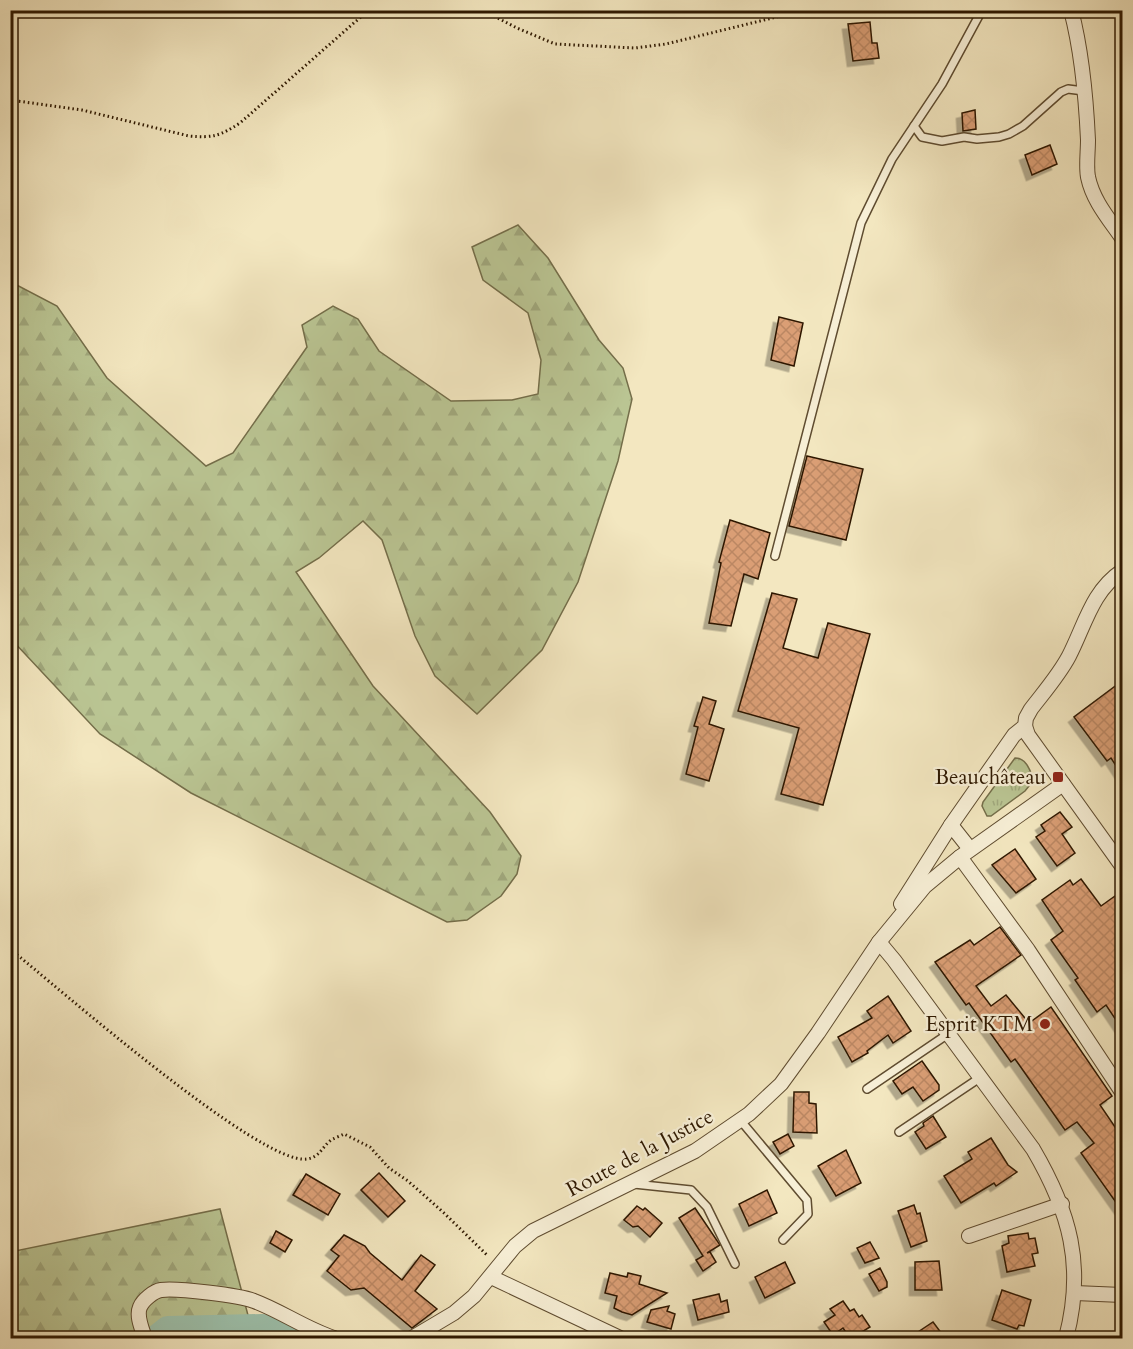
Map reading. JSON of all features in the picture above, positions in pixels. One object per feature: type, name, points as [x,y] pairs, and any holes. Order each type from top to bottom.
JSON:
[{"type":"street","points":[[1071,10],[1084,91],[1088,177],[1097,203],[1122,238]]},
{"type":"street","name":"Route de la Justice","points":[[412,1338],[454,1313],[474,1296],[515,1246],[533,1231],[695,1151],[741,1121],[781,1084],[879,942],[951,825],[1014,735],[1025,726],[1031,709],[1069,656],[1093,603],[1110,579],[1122,571]]},
{"type":"street","points":[[1025,726],[1028,735],[1122,866]]},
{"type":"street","name":"Route de la Justice","points":[[879,942],[925,886],[965,853],[1063,784]]},
{"type":"street","points":[[951,825],[965,853],[1122,1092]]},
{"type":"street","points":[[879,942],[1033,1149],[1062,1204],[1074,1263],[1075,1293],[1066,1338]]},
{"type":"street","points":[[969,1236],[1062,1204]]},
{"type":"street","points":[[491,1277],[620,1338]]},
{"type":"street","points":[[143,1334],[139,1316],[140,1307],[144,1300],[160,1290],[190,1291],[252,1300],[321,1334],[334,1338]]},
{"type":"street","points":[[1075,1293],[1122,1295]]},
{"type":"lane","points":[[775,556],[861,223],[892,159],[942,84],[982,10]]},
{"type":"lane","points":[[914,126],[922,137],[942,141],[1009,134],[1023,126],[1061,92],[1068,89],[1084,91]]},
{"type":"lane","points":[[867,1089],[948,1034]]},
{"type":"lane","points":[[899,1132],[981,1077]]},
{"type":"lane","points":[[741,1121],[807,1200],[808,1214],[783,1240]]},
{"type":"lane","points":[[632,1184],[691,1190],[707,1207],[735,1264]]},
{"type":"path","points":[[10,100],[82,110],[189,136],[205,138],[221,136],[240,123],[363,15],[372,10]]},
{"type":"path","points":[[482,10],[555,44],[635,48],[666,44],[805,10]]},
{"type":"path","points":[[10,949],[176,1085],[278,1152],[305,1160],[318,1155],[331,1141],[344,1134],[370,1147],[389,1168],[408,1181],[499,1264]]},
{"type":"green space","points":[[518,225],[548,258],[599,340],[623,368],[632,399],[618,461],[578,582],[542,650],[477,714],[435,676],[415,636],[382,540],[363,521],[319,558],[296,572],[373,686],[490,812],[521,856],[517,874],[501,896],[467,920],[447,922],[191,793],[100,734],[11,639],[11,282],[57,306],[107,378],[206,466],[233,453],[307,347],[302,325],[333,306],[358,319],[379,351],[451,401],[512,400],[538,394],[541,360],[528,313],[483,280],[472,247]]},
{"type":"green space","points":[[1015,758],[1023,760],[1030,769],[1033,781],[1025,791],[991,816],[987,816],[982,806],[983,802]]},
{"type":"green space","points":[[220,1209],[254,1338],[11,1338],[10,1252]]},
{"type":"building","points":[[870,22],[872,43],[877,43],[879,58],[853,61],[848,24]]},
{"type":"building","points":[[975,110],[976,129],[963,131],[962,113]]},
{"type":"building","points":[[1050,145],[1057,164],[1032,175],[1025,155]]},
{"type":"building","points":[[779,317],[803,323],[794,366],[771,360]]},
{"type":"building","points":[[807,456],[863,469],[846,540],[789,526]]},
{"type":"building","points":[[730,520],[770,533],[758,579],[744,574],[731,626],[709,623],[721,563],[719,562]]},
{"type":"building","points":[[772,593],[797,599],[783,648],[818,658],[828,623],[870,634],[823,805],[781,794],[799,728],[738,711]]},
{"type":"building","points":[[1122,681],[1122,775],[1111,758],[1107,761],[1074,717]]},
{"type":"building","points":[[703,697],[716,701],[709,724],[724,729],[709,781],[686,774],[698,727],[694,726]]},
{"type":"building","points":[[1060,812],[1072,827],[1062,834],[1075,853],[1057,866],[1036,837],[1045,831],[1041,825]]},
{"type":"building","points":[[1015,849],[1036,879],[1016,893],[992,865]]},
{"type":"building","points":[[1081,879],[1101,906],[1115,896],[1122,907],[1122,1029],[1106,1005],[1097,1012],[1075,980],[1078,978],[1051,940],[1063,931],[1042,900],[1070,880],[1073,885]]},
{"type":"building","points":[[1000,927],[1021,955],[976,986],[991,1006],[1006,995],[1029,1023],[1051,1007],[1112,1096],[1100,1105],[1115,1127],[1122,1122],[1122,1211],[1081,1153],[1094,1143],[1077,1122],[1065,1130],[1015,1059],[1011,1062],[969,1003],[966,1005],[935,962],[970,940],[974,945]]},
{"type":"building","points":[[888,996],[911,1031],[893,1043],[888,1035],[867,1051],[868,1053],[852,1062],[838,1037],[872,1018],[867,1011]]},
{"type":"building","points":[[922,1061],[939,1085],[939,1090],[923,1101],[913,1087],[902,1094],[893,1081]]},
{"type":"building","points":[[794,1092],[809,1092],[809,1103],[816,1104],[817,1133],[793,1132]]},
{"type":"building","points":[[933,1116],[946,1137],[926,1149],[915,1132]]},
{"type":"building","points":[[788,1134],[794,1146],[780,1154],[773,1142]]},
{"type":"building","points":[[991,1138],[1008,1165],[1017,1172],[996,1186],[994,1183],[961,1203],[944,1176],[972,1159],[968,1152]]},
{"type":"building","points":[[846,1150],[861,1183],[836,1196],[818,1166]]},
{"type":"building","points":[[379,1173],[405,1201],[388,1217],[361,1190]]},
{"type":"building","points":[[306,1174],[340,1194],[328,1215],[293,1195]]},
{"type":"building","points":[[767,1190],[777,1213],[749,1226],[739,1204]]},
{"type":"building","points":[[914,1205],[917,1214],[920,1213],[927,1241],[911,1247],[898,1211]]},
{"type":"building","points":[[637,1206],[643,1210],[645,1208],[662,1223],[650,1237],[638,1226],[633,1227],[624,1220]]},
{"type":"building","points":[[695,1208],[720,1245],[707,1253],[710,1252],[716,1262],[703,1271],[696,1260],[703,1256],[679,1218]]},
{"type":"building","points":[[276,1231],[292,1240],[285,1252],[270,1243]]},
{"type":"building","points":[[1028,1233],[1029,1239],[1035,1238],[1038,1253],[1032,1254],[1035,1266],[1007,1272],[1002,1246],[1009,1243],[1008,1236]]},
{"type":"building","points":[[344,1235],[365,1246],[402,1280],[421,1255],[435,1265],[415,1291],[437,1309],[412,1328],[364,1288],[351,1290],[327,1271],[339,1256],[331,1250]]},
{"type":"building","points":[[870,1242],[879,1258],[865,1263],[857,1248]]},
{"type":"building","points":[[939,1261],[942,1290],[915,1290],[915,1262]]},
{"type":"building","points":[[785,1262],[795,1283],[765,1298],[755,1277]]},
{"type":"building","points":[[880,1268],[887,1287],[879,1291],[869,1274]]},
{"type":"building","points":[[610,1273],[627,1277],[628,1273],[641,1276],[639,1284],[667,1293],[632,1315],[622,1312],[614,1308],[617,1296],[605,1293]]},
{"type":"building","points":[[1002,1290],[1031,1300],[1024,1326],[1019,1325],[1017,1329],[992,1320]]},
{"type":"building","points":[[719,1294],[721,1302],[727,1300],[729,1312],[698,1320],[693,1300]]},
{"type":"building","points":[[843,1301],[850,1311],[854,1309],[859,1317],[862,1315],[870,1327],[852,1338],[843,1328],[833,1335],[824,1322],[835,1315],[830,1309]]},
{"type":"building","points":[[669,1306],[667,1311],[675,1314],[671,1329],[647,1322],[651,1310]]},
{"type":"building","points":[[933,1322],[945,1338],[909,1338]]},
{"type":"waterway","points":[[158,1338],[168,1330],[262,1328],[287,1338]]},
{"type":"place","name":"Beauchâteau","points":[[1058,777]]},
{"type":"place","name":"Esprit KTM","points":[[1045,1024]]}]
